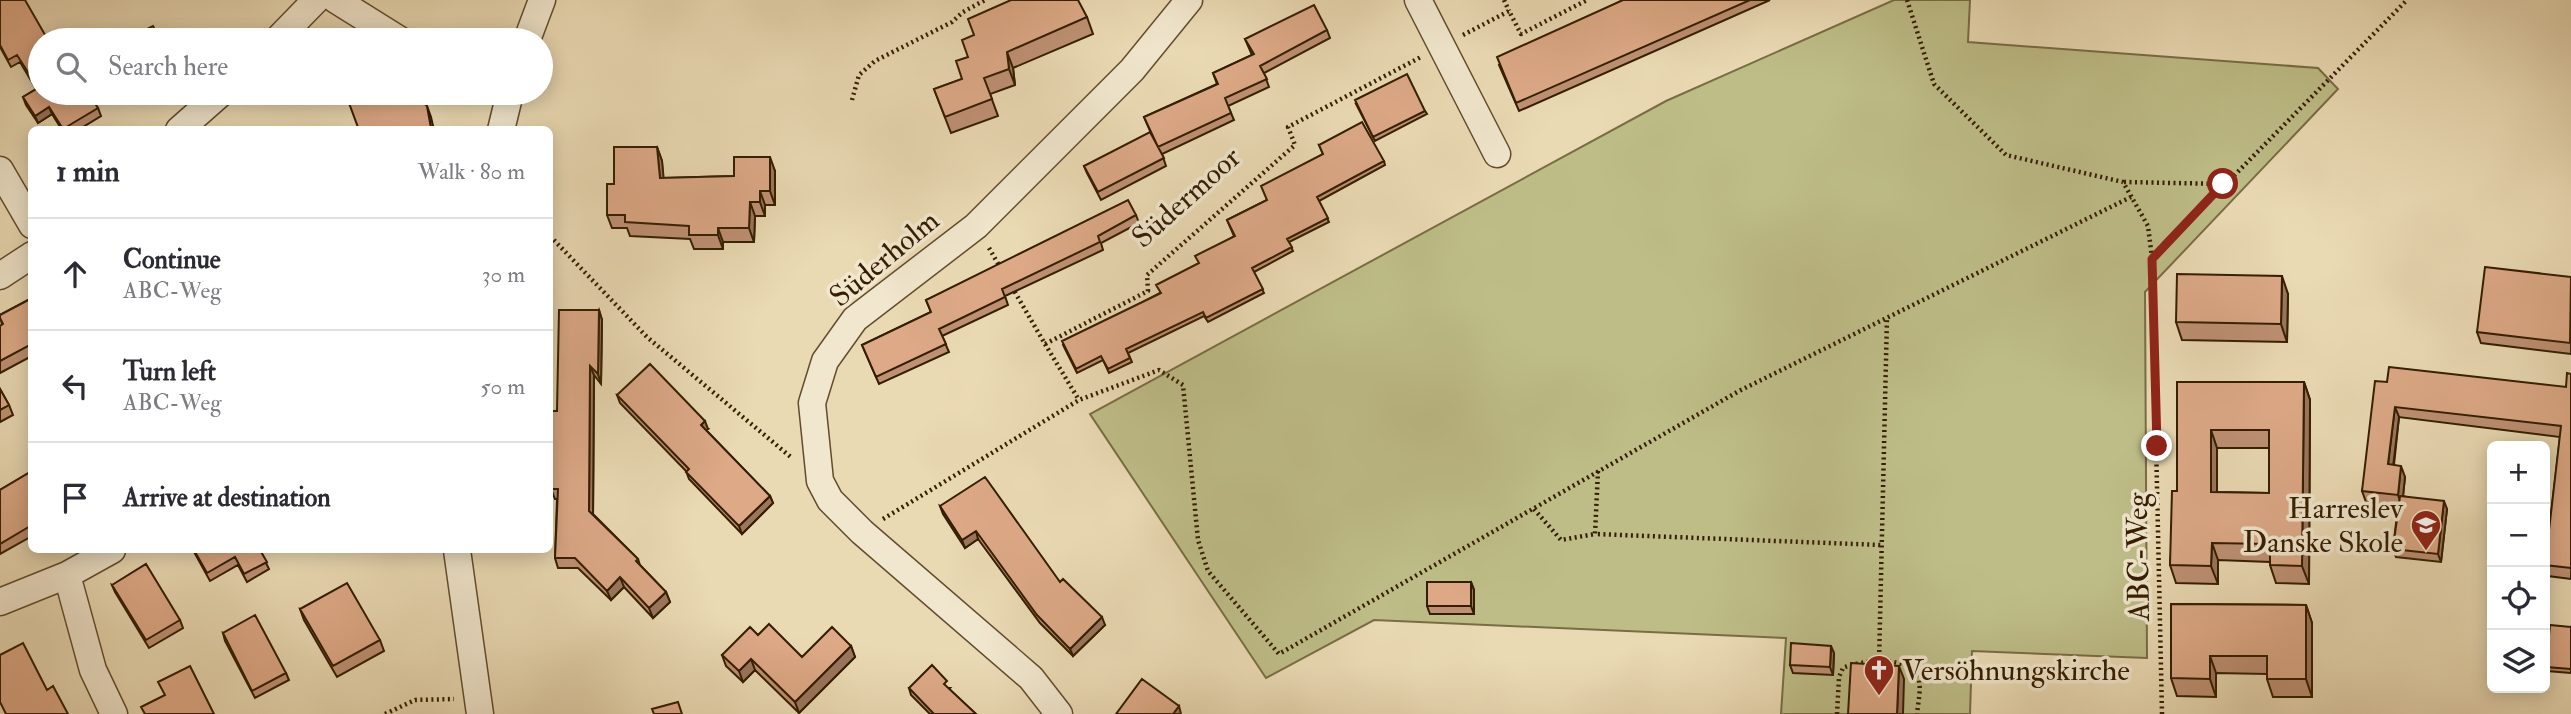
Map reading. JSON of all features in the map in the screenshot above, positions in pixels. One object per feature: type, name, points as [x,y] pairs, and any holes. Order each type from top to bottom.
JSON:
[{"type":"street","points":[[289,28],[316,0]]},
{"type":"street","points":[[336,0],[381,28]]},
{"type":"street","points":[[531,28],[541,0]]},
{"type":"street","name":"Süderholm","points":[[1059,714],[1031,678],[862,532],[830,500],[820,481],[812,403],[825,361],[855,319],[976,226],[1132,70],[1189,0]]},
{"type":"street","points":[[1418,0],[1497,154]]},
{"type":"street","points":[[184,126],[207,105]]},
{"type":"street","points":[[502,126],[507,105]]},
{"type":"street","points":[[0,170],[28,218]]},
{"type":"street","points":[[0,276],[28,258]]},
{"type":"street","points":[[0,602],[67,575],[107,553]]},
{"type":"street","points":[[457,553],[479,706]]},
{"type":"street","points":[[67,575],[93,670],[114,714]]},
{"type":"path","points":[[852,100],[859,75],[875,61],[952,22],[963,12],[985,0]]},
{"type":"path","points":[[1504,0],[1521,34],[1587,0]]},
{"type":"path","points":[[1907,0],[1934,83],[2006,155],[2123,182],[2223,184]]},
{"type":"path","points":[[2152,259],[2407,0]]},
{"type":"path","points":[[1441,46],[1509,11]]},
{"type":"path","name":"Südermoor","points":[[1045,344],[1148,291],[1147,275],[1295,145],[1288,127],[1441,46]]},
{"type":"path","name":"ABC-Weg","points":[[2123,182],[2148,226],[2152,259],[2162,714]]},
{"type":"path","points":[[862,532],[1079,400],[1159,370],[1183,385],[1198,540],[1208,571],[1279,654],[1739,391],[2131,197]]},
{"type":"path","points":[[976,226],[1004,273]]},
{"type":"path","points":[[553,239],[647,337],[820,481]]},
{"type":"path","points":[[1011,285],[1079,400]]},
{"type":"path","points":[[1879,663],[1887,317]]},
{"type":"path","points":[[1595,534],[1598,471]]},
{"type":"path","points":[[1534,508],[1561,540],[1595,534],[1881,545]]},
{"type":"path","points":[[1837,714],[1839,677],[1843,668],[1856,663],[1902,664],[1911,668],[1919,679],[1917,714]]},
{"type":"path","points":[[385,714],[415,700],[479,706]]},
{"type":"shaded area","points":[[1894,0],[1970,0],[1968,42],[2318,68],[2338,89],[2145,292],[2147,658],[1972,651],[1970,714],[1781,714],[1786,638],[1374,620],[1266,678],[1090,414],[1666,101]]},
{"type":"building","points":[[0,0],[25,0],[41,28],[28,28],[28,72],[17,55],[8,60],[0,45]]},
{"type":"building","points":[[1011,0],[1078,0],[1087,17],[1007,52],[1009,69],[984,78],[992,99],[945,117],[934,89],[962,79],[956,61],[968,57],[962,40],[974,35],[968,19]]},
{"type":"building","points":[[1623,0],[1750,0],[1516,103],[1497,57]]},
{"type":"building","points":[[1314,5],[1327,30],[1260,66],[1267,79],[1225,98],[1231,113],[1158,147],[1144,117],[1218,84],[1213,73],[1254,54],[1245,39]]},
{"type":"building","points":[[1407,74],[1425,111],[1373,137],[1355,100]]},
{"type":"building","points":[[28,105],[96,105],[98,108],[68,126],[61,126],[49,107],[35,116]]},
{"type":"building","points":[[350,105],[426,105],[430,126],[358,126]]},
{"type":"building","points":[[1362,122],[1384,161],[1317,197],[1328,218],[1287,239],[1292,247],[1252,268],[1263,289],[1206,318],[1203,312],[1126,349],[1130,358],[1108,369],[1101,356],[1076,369],[1062,341],[1161,293],[1156,285],[1199,263],[1195,256],[1235,236],[1227,220],[1267,200],[1261,186],[1323,154],[1319,145]]},
{"type":"building","points":[[1150,132],[1164,158],[1098,192],[1084,166]]},
{"type":"building","points":[[614,147],[657,147],[660,178],[734,176],[734,157],[770,157],[770,191],[760,191],[760,202],[750,202],[749,228],[718,228],[718,235],[689,235],[689,226],[625,222],[625,215],[607,215],[607,184],[614,184]]},
{"type":"building","points":[[1128,200],[1136,215],[1098,236],[1100,242],[1002,289],[1005,297],[939,329],[946,344],[876,377],[862,345],[931,312],[926,300]]},
{"type":"building","points":[[2485,267],[2571,277],[2570,343],[2477,332]]},
{"type":"building","points":[[2177,274],[2282,276],[2281,324],[2176,322]]},
{"type":"building","points":[[28,300],[28,346],[0,361],[0,326],[3,324],[0,315]]},
{"type":"building","points":[[559,310],[599,310],[598,374],[590,366],[589,511],[638,559],[636,561],[666,592],[649,608],[620,577],[607,591],[575,558],[555,558],[558,489],[553,489],[553,411],[557,411]]},
{"type":"building","points":[[650,364],[705,421],[701,425],[770,496],[739,526],[686,472],[689,469],[617,395]]},
{"type":"building","points":[[2389,367],[2566,387],[2567,373],[2571,374],[2571,568],[2550,566],[2550,522],[2561,426],[2395,407],[2388,464],[2401,466],[2398,495],[2362,491],[2375,381],[2387,382]]},
{"type":"building","points":[[2177,382],[2304,382],[2302,566],[2270,565],[2270,544],[2212,543],[2211,566],[2170,565],[2172,491],[2177,491]],"holes":[[[2211,430],[2269,430],[2269,493],[2211,492]]]},
{"type":"building","points":[[0,389],[9,405],[0,410]]},
{"type":"building","points":[[28,473],[28,527],[0,544],[0,490]]},
{"type":"building","points":[[985,477],[1060,582],[1063,579],[1102,617],[1070,649],[1037,615],[976,531],[962,540],[940,506]]},
{"type":"building","points":[[2400,496],[2444,501],[2438,554],[2393,549]]},
{"type":"building","points":[[196,553],[262,553],[267,562],[244,574],[235,557],[207,573]]},
{"type":"building","points":[[146,564],[180,620],[146,640],[112,585]]},
{"type":"building","points":[[1427,582],[1471,582],[1471,606],[1427,606]]},
{"type":"building","points":[[347,583],[380,640],[333,666],[300,609]]},
{"type":"building","points":[[2171,604],[2306,605],[2306,679],[2267,679],[2267,656],[2210,656],[2210,679],[2171,678]]},
{"type":"building","points":[[255,615],[286,673],[252,691],[223,633]]},
{"type":"building","points":[[769,624],[802,657],[832,627],[851,646],[795,702],[751,659],[739,671],[722,655],[750,627],[758,635]]},
{"type":"building","points":[[2550,625],[2571,627],[2571,669],[2550,667]]},
{"type":"building","points":[[23,643],[47,690],[53,686],[68,714],[6,714],[0,702],[0,655]]},
{"type":"building","points":[[1791,643],[1831,646],[1830,667],[1790,665]]},
{"type":"building","name":"Versöhnungskirche","points":[[1851,663],[1899,666],[1897,714],[1848,714]]},
{"type":"building","points":[[932,665],[947,681],[944,684],[976,714],[934,714],[909,688]]},
{"type":"building","points":[[190,666],[214,714],[145,714],[141,707],[165,695],[158,682]]},
{"type":"building","points":[[1142,679],[1179,706],[1173,714],[1116,714]]},
{"type":"building","points":[[678,702],[682,714],[654,714],[652,709]]},
{"type":"place","name":"Harreslev Danske Skole","points":[[2426,552]]},
{"type":"place","name":"Versöhnungskirche","points":[[1879,697]]},
{"type":"route","points":[[2157,446],[2152,259],[2223,184]]}]
